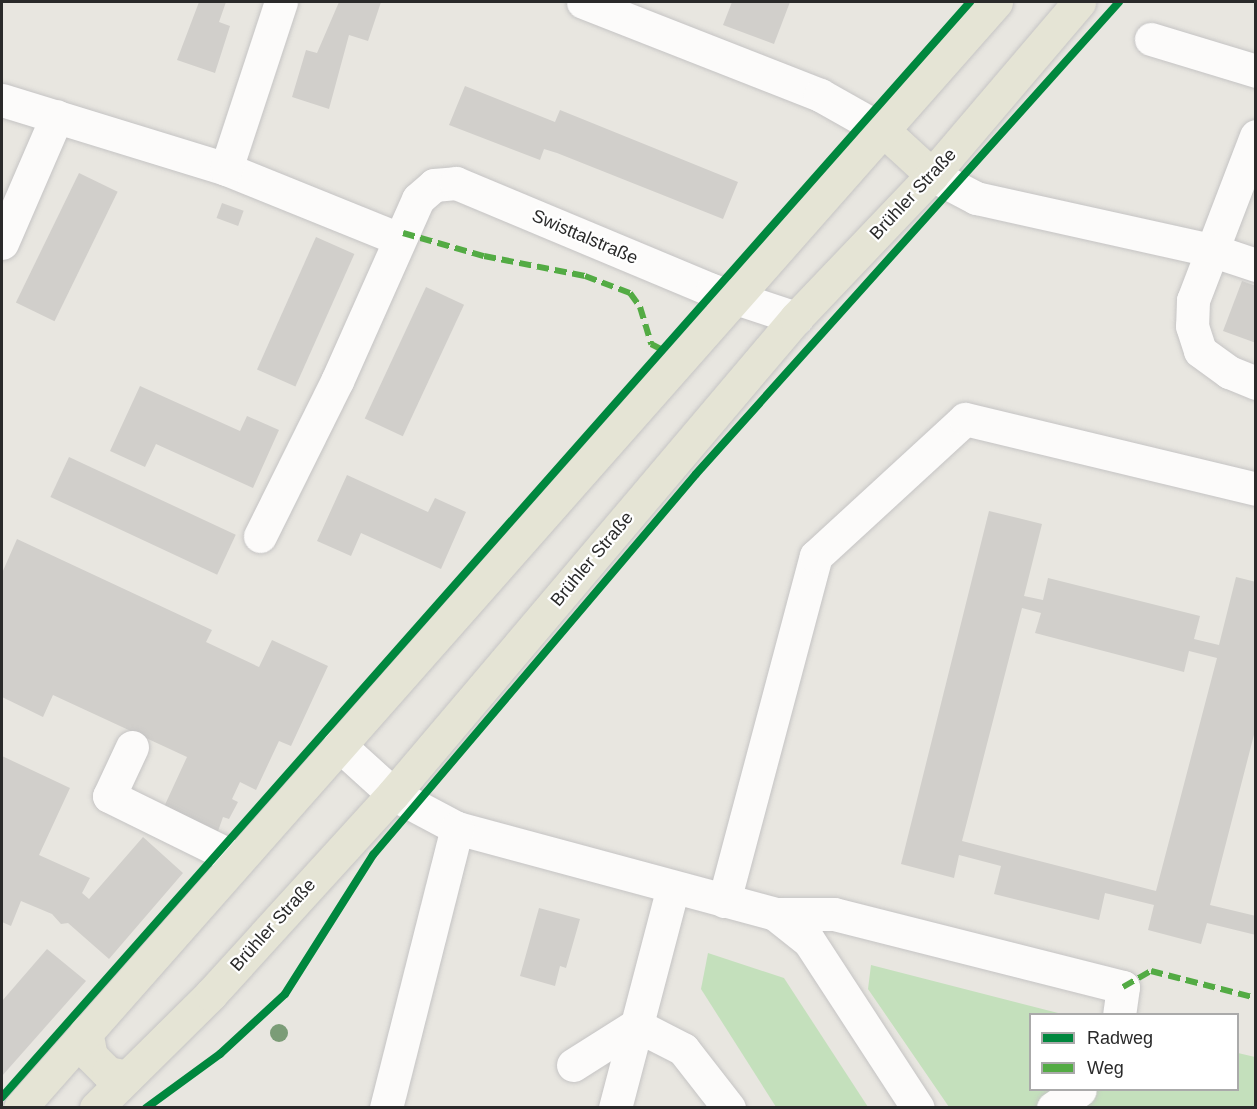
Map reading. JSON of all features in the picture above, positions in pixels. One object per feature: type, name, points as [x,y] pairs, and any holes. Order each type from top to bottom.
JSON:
[{"type":"main road","points":[[20,1107],[996,2]]},
{"type":"main road","name":"Brühler Straße","points":[[96,1107],[211,994],[393,794],[796,318],[932,175],[1079,2]]},
{"type":"main road","points":[[884,131],[932,175]]},
{"type":"main road","points":[[86,1031],[91,1056],[108,1073],[127,1077]]},
{"type":"street","points":[[226,169],[280,2]]},
{"type":"street","points":[[583,2],[820,95],[884,131]]},
{"type":"street","points":[[1151,39],[1256,71]]},
{"type":"street","points":[[2,100],[226,169],[399,240]]},
{"type":"street","points":[[2,243],[57,116]]},
{"type":"street","points":[[1256,136],[1193,300],[1192,326],[1200,351],[1228,372],[1256,382]]},
{"type":"street","points":[[932,175],[976,198],[1211,250],[1256,266]]},
{"type":"street","name":"Swisttalstraße","points":[[260,536],[337,381],[418,199],[434,185],[456,183],[735,297],[796,318]]},
{"type":"street","points":[[724,901],[816,556],[965,419],[1256,489]]},
{"type":"street","points":[[339,745],[393,794],[457,828],[774,914],[834,914],[1123,987],[1119,1013]]},
{"type":"street","points":[[132,747],[109,796],[237,859]]},
{"type":"street","points":[[386,1107],[457,828]]},
{"type":"street","points":[[615,1107],[673,887]]},
{"type":"street","points":[[774,914],[809,941],[918,1107]]},
{"type":"street","points":[[573,1065],[636,1025]]},
{"type":"street","points":[[636,1025],[683,1049],[729,1107]]},
{"type":"street","points":[[1053,1107],[1077,1091]]},
{"type":"green space","points":[[708,953],[784,978],[868,1107],[776,1107],[701,989]]},
{"type":"green space","points":[[871,965],[1058,1013],[1029,1013],[1029,1091],[1239,1091],[1239,1053],[1255,1057],[1255,1107],[949,1107],[868,989]]},
{"type":"building","points":[[199,2],[226,2],[219,22],[230,26],[215,73],[177,60]]},
{"type":"building","points":[[339,2],[381,2],[368,41],[349,35],[329,109],[292,97],[306,50],[317,53]]},
{"type":"building","points":[[732,2],[790,2],[774,44],[723,25]]},
{"type":"building","points":[[465,86],[555,122],[560,110],[738,182],[723,219],[557,153],[544,149],[540,160],[449,125]]},
{"type":"building","points":[[79,173],[118,192],[55,321],[16,302]]},
{"type":"building","points":[[222,203],[244,211],[238,226],[217,218]]},
{"type":"building","points":[[316,237],[354,254],[295,387],[257,369]]},
{"type":"building","points":[[1242,281],[1256,286],[1256,343],[1223,331]]},
{"type":"building","points":[[426,287],[464,305],[403,436],[365,418]]},
{"type":"building","points":[[140,386],[240,431],[247,416],[279,430],[253,488],[156,444],[145,467],[110,451]]},
{"type":"building","points":[[69,457],[236,535],[217,575],[50,497]]},
{"type":"building","points":[[347,475],[428,512],[435,498],[466,512],[441,569],[361,533],[351,556],[317,541]]},
{"type":"building","points":[[989,511],[1042,524],[1024,596],[1043,600],[1048,578],[1200,616],[1194,639],[1219,645],[1236,577],[1256,582],[1256,727],[1210,905],[1256,916],[1256,935],[1207,923],[1201,944],[1148,930],[1154,905],[1105,893],[1099,920],[994,894],[1001,866],[959,855],[954,878],[901,864]],"holes":[[[1022,608],[1041,613],[1035,633],[1184,672],[1189,651],[1217,658],[1156,891],[962,841]]]},
{"type":"building","points":[[17,539],[212,630],[206,642],[259,667],[272,640],[328,666],[291,746],[279,741],[256,790],[240,782],[232,799],[238,802],[229,819],[223,817],[217,834],[163,809],[187,757],[53,695],[43,717],[2,697],[2,573]]},
{"type":"building","points":[[2,756],[70,788],[39,855],[90,878],[82,893],[89,899],[143,837],[183,873],[109,959],[68,923],[61,924],[52,914],[21,901],[11,926],[2,922]]},
{"type":"building","points":[[539,908],[580,919],[566,968],[560,966],[555,986],[520,976]]},
{"type":"building","points":[[47,949],[86,981],[2,1076],[2,1001]]},
{"type":"marked path","points":[[403,233],[484,256],[585,276],[630,293],[640,307],[651,344],[661,349]]},
{"type":"marked path","points":[[1123,987],[1151,971],[1256,998]]},
{"type":"cycle path","points":[[2,1097],[970,2]]},
{"type":"cycle path","points":[[146,1108],[220,1054],[285,994],[373,855],[696,474],[1119,2]]}]
